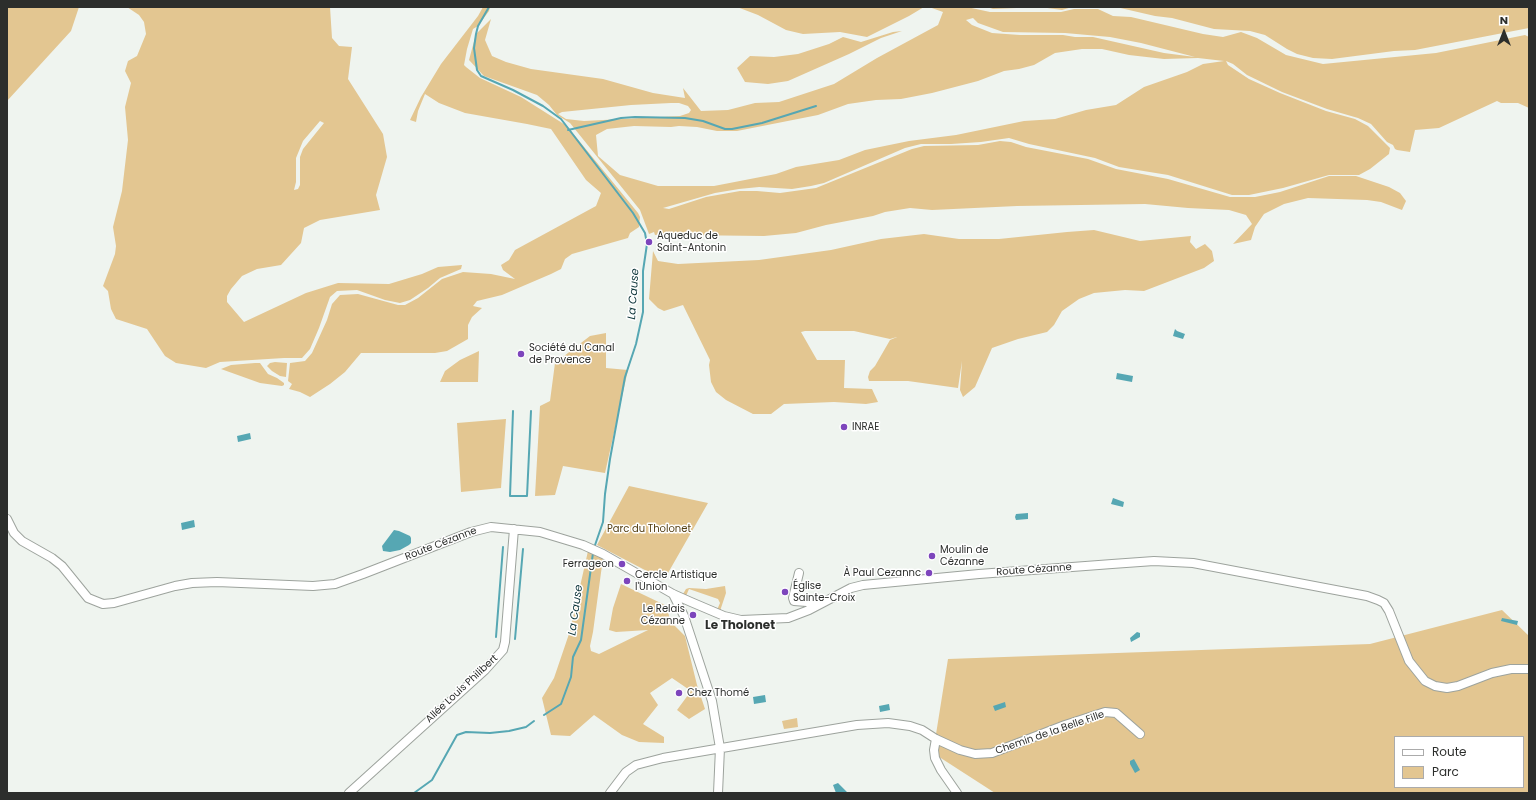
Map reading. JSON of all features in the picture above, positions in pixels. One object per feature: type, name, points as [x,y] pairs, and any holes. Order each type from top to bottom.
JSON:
[{"type":"street","name":"Route Cézanne","points":[[7,519],[14,533],[22,541],[52,558],[62,566],[88,598],[92,601],[103,604],[114,603],[175,586],[196,583],[217,582],[313,586],[335,584],[478,529],[491,527],[546,533],[592,549],[673,594],[724,616],[741,620],[788,618],[816,606],[851,588],[863,585],[978,574],[1112,564],[1154,561],[1178,562],[1367,596],[1378,600],[1384,603],[1389,611],[1409,661],[1425,681],[1435,686],[1447,688],[1492,673],[1511,669],[1529,669]]},
{"type":"street","name":"Allée Louis Philibert","points":[[349,793],[485,670],[503,650],[506,642],[514,529]]},
{"type":"street","points":[[800,573],[794,601],[807,602],[816,606]]},
{"type":"street","points":[[673,594],[684,616],[712,701],[720,748],[718,793]]},
{"type":"street","name":"Chemin de la Belle Fille","points":[[610,793],[626,772],[636,765],[663,758],[720,748],[838,728],[879,723],[910,726],[922,730],[936,739],[960,750],[975,754],[998,751],[1072,723],[1109,712],[1116,713],[1140,734]]},
{"type":"street","points":[[936,739],[934,750],[935,758],[941,770],[957,793]]},
{"type":"green space","points":[[7,7],[79,7],[71,31],[7,101]]},
{"type":"green space","points":[[127,7],[330,7],[332,38],[339,46],[352,47],[348,79],[383,134],[387,157],[376,195],[380,210],[320,220],[304,228],[301,243],[281,265],[257,269],[242,276],[231,289],[227,296],[227,302],[244,322],[306,293],[338,283],[389,284],[422,274],[438,267],[462,265],[461,269],[440,278],[410,300],[400,303],[385,300],[357,290],[337,291],[330,297],[310,349],[302,358],[220,362],[206,368],[176,363],[165,356],[147,329],[116,319],[111,309],[108,291],[103,286],[115,254],[116,246],[113,227],[122,191],[128,140],[125,107],[131,83],[125,71],[128,61],[137,56],[146,34],[144,22],[139,15]],"holes":[[[320,121],[324,123],[303,149],[300,157],[300,185],[298,189],[294,190],[296,182],[296,158],[303,141]]]},
{"type":"green space","points":[[483,7],[490,7],[489,11],[478,26],[473,29],[464,65],[480,78],[521,97],[567,126],[638,213],[640,217],[639,227],[630,233],[628,238],[572,254],[565,259],[561,269],[551,274],[502,295],[477,301],[473,306],[482,308],[472,317],[468,325],[468,339],[447,351],[435,353],[361,353],[345,372],[310,397],[289,389],[292,384],[288,381],[290,363],[305,361],[312,353],[327,320],[332,304],[340,295],[358,294],[398,305],[405,305],[418,298],[442,279],[463,272],[491,274],[515,279],[503,270],[501,265],[509,260],[515,250],[596,206],[601,193],[586,180],[551,129],[465,113],[439,103],[425,94],[418,111],[416,122],[410,120],[421,97],[441,64],[478,16]]},
{"type":"green space","points":[[737,7],[924,7],[867,37],[840,32],[803,34],[786,30],[758,15]]},
{"type":"green space","points":[[929,7],[967,7],[990,12],[1061,12],[1074,9],[1098,9],[1113,16],[1131,17],[1203,34],[1223,37],[1241,32],[1257,38],[1286,55],[1323,64],[1436,53],[1525,35],[1529,37],[1529,108],[1518,103],[1501,103],[1497,101],[1439,128],[1415,130],[1410,152],[1397,150],[1393,145],[1387,142],[1371,124],[1358,118],[1327,109],[1282,92],[1247,75],[1233,64],[1226,61],[1228,65],[1249,79],[1326,111],[1355,119],[1368,126],[1390,148],[1389,154],[1370,169],[1359,175],[1329,175],[1283,188],[1249,195],[1232,195],[1168,175],[1119,167],[1095,158],[1029,144],[1009,138],[981,142],[921,144],[905,148],[824,183],[792,189],[759,187],[739,189],[715,193],[663,208],[669,209],[706,197],[740,191],[780,193],[816,188],[912,149],[924,146],[978,145],[1000,141],[1011,142],[1026,147],[1088,159],[1116,169],[1168,179],[1230,197],[1255,197],[1280,192],[1329,176],[1356,176],[1389,187],[1400,193],[1406,201],[1402,210],[1381,202],[1367,200],[1308,198],[1284,204],[1264,214],[1255,227],[1251,240],[1233,244],[1252,224],[1246,215],[1229,210],[1145,204],[1017,206],[932,210],[910,208],[885,212],[796,233],[764,236],[680,235],[669,233],[655,235],[654,232],[649,234],[640,210],[570,123],[557,115],[549,105],[537,95],[484,76],[469,60],[476,34],[491,19],[485,40],[492,56],[506,62],[531,69],[603,79],[653,93],[685,98],[683,88],[701,111],[728,110],[755,103],[779,102],[834,84],[877,58],[938,25],[943,12]],"holes":[[[973,18],[978,23],[1003,32],[1065,33],[1110,37],[1141,43],[1195,57],[1164,53],[1093,37],[992,33],[972,25],[966,20]],[[1082,49],[1102,49],[1129,55],[1164,59],[1198,58],[1224,61],[1203,64],[1187,72],[1144,87],[1116,105],[1086,110],[1055,119],[1024,121],[956,135],[909,141],[865,150],[839,160],[796,167],[776,174],[714,186],[658,186],[620,175],[598,156],[596,135],[607,129],[634,126],[679,126],[697,127],[717,131],[737,131],[818,115],[848,104],[876,100],[901,99],[932,93],[978,81],[1004,71],[1034,65],[1055,53]],[[679,103],[688,106],[691,110],[689,113],[680,116],[584,121],[566,119],[558,114],[562,112],[631,105]]]},
{"type":"green space","points":[[987,7],[1040,7],[993,9]]},
{"type":"green space","points":[[1040,7],[1072,7],[1062,10]]},
{"type":"green space","points":[[1116,7],[1529,7],[1529,28],[1415,50],[1394,51],[1332,59],[1313,58],[1297,54],[1265,35],[1250,31],[1214,29],[1172,18],[1155,16]]},
{"type":"green space","points":[[902,31],[881,38],[788,81],[768,84],[745,82],[737,68],[750,56],[774,57],[798,54],[829,44],[843,37],[861,42],[893,32]]},
{"type":"green space","points":[[1094,230],[1140,241],[1191,236],[1190,242],[1196,249],[1205,244],[1212,251],[1214,261],[1204,268],[1144,291],[1125,290],[1094,293],[1079,299],[1062,311],[1054,325],[1047,332],[1018,339],[992,348],[975,387],[963,397],[960,390],[962,361],[958,388],[908,381],[869,381],[868,377],[870,371],[875,366],[890,340],[897,337],[890,339],[854,331],[805,331],[801,332],[817,360],[845,360],[844,388],[872,389],[878,402],[866,404],[834,402],[784,404],[771,414],[753,414],[726,400],[716,392],[711,382],[709,365],[710,360],[683,305],[664,311],[658,308],[649,299],[653,251],[658,261],[678,264],[759,260],[831,250],[881,239],[924,234],[959,239],[999,239]]},
{"type":"green space","points":[[606,333],[606,368],[628,370],[605,473],[563,466],[555,495],[535,496],[540,406],[550,401],[555,363],[590,336]]},
{"type":"green space","points":[[479,351],[478,382],[440,382],[445,371],[460,360]]},
{"type":"green space","points":[[260,363],[268,374],[277,378],[284,383],[284,385],[260,383],[221,369],[231,365]]},
{"type":"green space","points":[[270,363],[287,363],[286,377],[280,376],[267,366]]},
{"type":"green space","points":[[506,419],[501,488],[461,492],[457,423]]},
{"type":"green space","name":"Parc du Tholonet","points":[[629,486],[708,503],[664,580],[597,545]]},
{"type":"green space","points":[[588,551],[603,558],[590,646],[591,651],[599,654],[648,630],[616,632],[609,630],[613,608],[621,584],[667,606],[670,621],[685,636],[697,685],[705,709],[689,719],[677,710],[691,691],[672,678],[650,693],[658,705],[643,724],[664,737],[664,743],[639,742],[622,735],[594,715],[570,736],[551,735],[542,698],[554,678],[570,631]]},
{"type":"green space","points":[[725,586],[726,593],[720,611],[717,610],[720,603],[718,599],[689,589],[686,596],[683,594],[686,589],[689,588],[706,589]]},
{"type":"green space","points":[[1502,610],[1529,636],[1529,793],[995,793],[933,753],[948,659],[1370,644]]},
{"type":"green space","points":[[797,718],[798,727],[784,729],[782,721]]},
{"type":"water","points":[[1175,329],[1185,334],[1183,339],[1173,336]]},
{"type":"water","points":[[1117,373],[1133,376],[1132,382],[1116,379]]},
{"type":"water","points":[[250,433],[251,439],[238,442],[237,436]]},
{"type":"water","points":[[1113,498],[1124,502],[1123,507],[1111,504]]},
{"type":"water","points":[[1028,513],[1028,519],[1016,520],[1016,514]]},
{"type":"water","points":[[194,520],[195,527],[182,530],[181,523]]},
{"type":"water","points":[[394,530],[410,536],[411,543],[400,550],[390,552],[383,551],[382,546]]},
{"type":"water","points":[[1502,618],[1518,621],[1517,625],[1501,621]]},
{"type":"water","points":[[1137,632],[1140,633],[1140,637],[1131,642],[1130,638]]},
{"type":"water","points":[[765,695],[766,702],[754,704],[753,697]]},
{"type":"water","points":[[1005,702],[1006,707],[995,711],[993,706]]},
{"type":"water","points":[[889,704],[890,710],[880,712],[879,706]]},
{"type":"water","points":[[1134,759],[1140,770],[1135,773],[1130,764],[1130,761]]},
{"type":"water","points":[[838,783],[847,793],[836,793],[833,785]]},
{"type":"waterway","name":"La Cause","points":[[489,7],[478,26],[474,48],[477,70],[481,76],[513,90],[543,106],[561,119],[633,213],[645,233],[647,244],[643,271],[643,312],[636,344],[625,377],[610,459],[603,522],[594,548]]},
{"type":"waterway","points":[[568,130],[621,118],[635,117],[685,118],[703,121],[725,129],[732,129],[762,123],[816,106]]},
{"type":"waterway","points":[[513,411],[510,496],[527,496],[531,411]]},
{"type":"waterway","points":[[496,637],[503,547]]},
{"type":"waterway","points":[[515,639],[523,549]]},
{"type":"waterway","name":"La Cause","points":[[544,715],[561,704],[571,677],[573,657],[581,640],[593,553]]},
{"type":"waterway","name":"La Cause","points":[[414,793],[432,780],[457,735],[466,732],[490,733],[509,731],[526,727],[534,721]]},
{"type":"place","name":"Aqueduc de Saint-Antonin","points":[[649,242]]},
{"type":"place","name":"Société du Canal de Provence","points":[[521,354]]},
{"type":"place","name":"INRAE","points":[[844,427]]},
{"type":"place","name":"Moulin de Cézanne","points":[[932,556]]},
{"type":"place","name":"Ferrageon","points":[[622,564]]},
{"type":"place","name":"À Paul Cezannc","points":[[929,573]]},
{"type":"place","name":"Cercle Artistique l'Union","points":[[627,581]]},
{"type":"place","name":"Église Sainte-Croix","points":[[785,592]]},
{"type":"place","name":"Le Relais Cézanne","points":[[693,615]]},
{"type":"place","name":"Chez Thomé","points":[[679,693]]},
{"type":"district","name":"Le Tholonet","points":[[740,626]]}]
